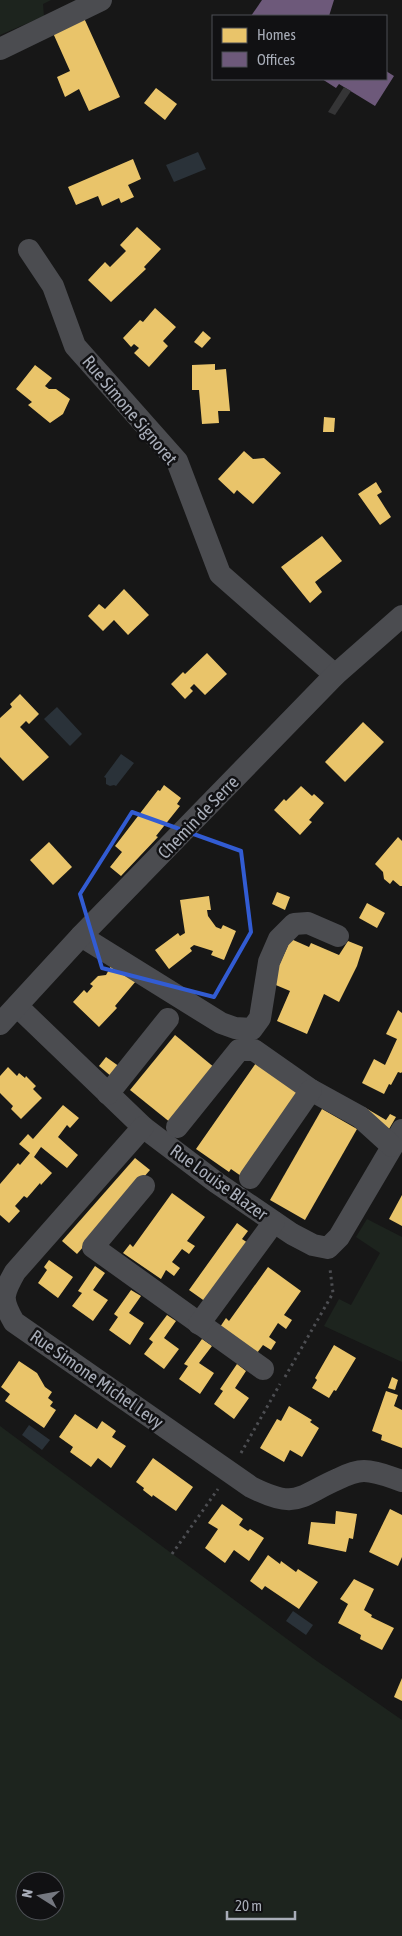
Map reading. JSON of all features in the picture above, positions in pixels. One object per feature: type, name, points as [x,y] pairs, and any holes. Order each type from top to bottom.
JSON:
[{"type":"street","points":[[0,49],[101,0]]},
{"type":"street","name":"Rue Simone Signoret","points":[[29,250],[54,286],[75,346],[177,461],[220,574],[335,675]]},
{"type":"street","name":"Chemin de Serre","points":[[0,1024],[81,936],[335,675],[402,616]]},
{"type":"street","points":[[81,936],[221,1023],[235,1028],[252,1028],[260,1018],[269,962],[279,939],[294,924],[308,922],[338,936]]},
{"type":"street","name":"Rue Louise Blazer","points":[[17,1006],[143,1127],[217,1183],[274,1222],[313,1246],[328,1248]]},
{"type":"street","points":[[108,1094],[168,1019]]},
{"type":"street","points":[[177,1127],[239,1050],[254,1050],[311,1090],[397,1138],[339,1237],[328,1248]]},
{"type":"street","points":[[250,1178],[311,1090]]},
{"type":"street","name":"Rue Simone Michel Levy","points":[[143,1127],[15,1272],[4,1292],[6,1307],[14,1322],[251,1487],[283,1500],[301,1498],[346,1475],[363,1471],[383,1474],[402,1481]]},
{"type":"street","points":[[144,1186],[93,1247],[263,1369]]},
{"type":"street","points":[[199,1324],[274,1222]]},
{"type":"path","points":[[172,1554],[230,1472],[333,1293],[328,1248]]},
{"type":"highlighted area","points":[[132,812],[241,851],[251,932],[214,997],[102,968],[80,894]]},
{"type":"shaded area","points":[[0,0],[51,0],[43,4],[44,16],[0,35]]},
{"type":"shaded area","points":[[198,152],[206,169],[174,182],[166,165]]},
{"type":"shaded area","points":[[57,707],[82,734],[70,746],[44,719]]},
{"type":"shaded area","points":[[121,754],[134,763],[116,786],[110,786],[106,784],[106,778],[104,777]]},
{"type":"shaded area","points":[[367,1219],[402,1237],[402,1362],[324,1326],[339,1299],[351,1305],[380,1253],[356,1237]]},
{"type":"shaded area","points":[[29,1425],[50,1440],[42,1450],[22,1435]]},
{"type":"shaded area","points":[[0,1426],[314,1659],[402,1720],[402,1936],[0,1936]]},
{"type":"shaded area","points":[[293,1611],[313,1625],[306,1635],[286,1621]]},
{"type":"building: Homes","points":[[84,18],[120,97],[89,111],[79,89],[65,97],[57,77],[70,71],[53,33]]},
{"type":"building: Homes","points":[[156,88],[177,104],[165,120],[144,103]]},
{"type":"building: Homes","points":[[133,159],[141,179],[128,185],[134,197],[121,203],[119,198],[102,206],[98,196],[76,205],[68,187]]},
{"type":"building: Homes","points":[[137,227],[161,249],[144,267],[146,269],[111,302],[88,280],[105,262],[110,267],[126,251],[120,245]]},
{"type":"building: Homes","points":[[155,308],[176,327],[163,341],[168,346],[149,367],[134,353],[139,348],[134,344],[131,347],[123,338],[140,320],[143,322]]},
{"type":"building: Homes","points":[[203,331],[211,338],[202,348],[194,342]]},
{"type":"building: Homes","points":[[215,364],[215,370],[226,369],[230,411],[218,411],[219,423],[202,424],[199,390],[192,390],[192,365]]},
{"type":"building: Homes","points":[[35,365],[52,378],[45,386],[49,389],[56,389],[70,399],[63,414],[50,423],[28,405],[32,402],[16,389]]},
{"type":"building: Homes","points":[[324,417],[335,418],[334,432],[323,432]]},
{"type":"building: Homes","points":[[244,451],[253,459],[264,458],[281,473],[253,504],[237,490],[234,494],[218,479]]},
{"type":"building: Homes","points":[[376,482],[382,492],[377,495],[391,517],[380,525],[358,494]]},
{"type":"building: Homes","points":[[322,536],[342,561],[315,582],[322,592],[310,603],[281,567]]},
{"type":"building: Homes","points":[[124,589],[149,615],[128,635],[114,620],[103,631],[88,616],[99,604],[105,609]]},
{"type":"building: Homes","points":[[207,653],[227,674],[205,695],[194,684],[190,688],[193,691],[185,699],[171,684],[183,672],[185,674]]},
{"type":"building: Homes","points":[[20,694],[39,714],[29,724],[26,721],[20,727],[49,757],[23,781],[0,757],[0,718],[12,707],[10,704]]},
{"type":"building: Homes","points":[[363,722],[384,742],[345,782],[325,762]]},
{"type":"building: Homes","points":[[164,785],[181,798],[177,804],[180,806],[156,836],[158,837],[121,876],[110,867],[122,852],[115,846],[158,790],[160,791]]},
{"type":"building: Homes","points":[[301,786],[312,796],[314,794],[324,803],[309,820],[312,822],[300,835],[274,810],[284,799],[286,801]]},
{"type":"building: Homes","points":[[398,837],[402,841],[402,886],[393,880],[390,884],[384,879],[383,872],[375,864]]},
{"type":"building: Homes","points":[[49,842],[72,867],[53,885],[30,860]]},
{"type":"building: Homes","points":[[277,892],[290,897],[285,910],[272,904]]},
{"type":"building: Homes","points":[[209,896],[211,910],[207,910],[208,916],[216,927],[221,929],[223,925],[236,931],[224,960],[211,955],[213,951],[194,945],[190,948],[192,951],[169,969],[155,950],[178,933],[180,936],[185,933],[180,900]]},
{"type":"building: Homes","points":[[367,903],[385,913],[377,928],[359,918]]},
{"type":"building: Homes","points":[[291,939],[309,947],[311,943],[339,955],[348,941],[363,947],[357,966],[339,1002],[324,994],[307,1034],[277,1021],[290,991],[271,983]]},
{"type":"building: Homes","points":[[111,966],[136,981],[115,1006],[117,1008],[99,1027],[73,1002],[84,990],[87,993],[93,986],[90,984],[98,976],[106,975]]},
{"type":"building: Homes","points":[[398,1010],[402,1013],[402,1072],[398,1072],[384,1094],[362,1083],[374,1059],[385,1065],[397,1039],[386,1034]]},
{"type":"building: Homes","points":[[175,1035],[215,1068],[171,1123],[130,1090]]},
{"type":"building: Homes","points":[[106,1057],[120,1067],[112,1077],[99,1066]]},
{"type":"building: Homes","points":[[256,1063],[299,1093],[241,1176],[231,1169],[229,1172],[196,1149]]},
{"type":"building: Homes","points":[[8,1067],[17,1076],[19,1073],[25,1078],[26,1076],[36,1086],[33,1089],[42,1098],[21,1119],[11,1109],[13,1106],[0,1093],[0,1076]]},
{"type":"building: Homes","points":[[63,1105],[79,1118],[70,1128],[67,1125],[58,1137],[78,1155],[67,1168],[41,1147],[34,1157],[52,1173],[27,1198],[24,1196],[15,1206],[20,1211],[9,1223],[0,1215],[0,1184],[18,1163],[20,1165],[30,1153],[19,1144],[28,1134],[33,1139]]},
{"type":"building: Homes","points":[[364,1107],[386,1120],[390,1114],[396,1117],[389,1129]]},
{"type":"building: Homes","points":[[322,1109],[357,1129],[305,1220],[270,1200]]},
{"type":"building: Homes","points":[[135,1158],[150,1170],[77,1254],[62,1241]]},
{"type":"building: Homes","points":[[172,1193],[205,1217],[187,1241],[195,1246],[189,1254],[182,1249],[172,1262],[180,1268],[174,1276],[166,1270],[161,1279],[123,1253],[130,1244],[133,1247]]},
{"type":"building: Homes","points":[[402,1195],[402,1226],[389,1219]]},
{"type":"building: Homes","points":[[237,1223],[248,1231],[242,1239],[248,1243],[206,1302],[189,1290]]},
{"type":"building: Homes","points":[[49,1260],[73,1277],[58,1298],[38,1283],[47,1270],[44,1267]]},
{"type":"building: Homes","points":[[95,1266],[105,1273],[93,1290],[108,1300],[93,1321],[72,1306],[82,1293],[78,1291]]},
{"type":"building: Homes","points":[[268,1267],[301,1291],[284,1315],[292,1320],[286,1329],[278,1323],[269,1337],[276,1342],[271,1350],[263,1345],[257,1353],[220,1327],[226,1318],[229,1321]]},
{"type":"building: Homes","points":[[131,1290],[141,1296],[129,1313],[144,1323],[130,1345],[109,1330],[118,1317],[114,1314]]},
{"type":"building: Homes","points":[[167,1315],[176,1321],[164,1338],[179,1349],[164,1369],[144,1354],[153,1342],[149,1339]]},
{"type":"building: Homes","points":[[202,1339],[212,1346],[199,1363],[214,1373],[200,1394],[179,1379],[188,1366],[184,1364]]},
{"type":"building: Homes","points":[[334,1345],[356,1358],[336,1391],[334,1390],[329,1398],[312,1388],[317,1380],[315,1378]]},
{"type":"building: Homes","points":[[19,1361],[37,1373],[45,1387],[52,1392],[48,1398],[53,1402],[50,1406],[56,1410],[44,1428],[5,1401],[10,1394],[1,1387]]},
{"type":"building: Homes","points":[[237,1364],[246,1371],[235,1388],[249,1398],[234,1419],[214,1404],[223,1391],[220,1389]]},
{"type":"building: Homes","points":[[392,1377],[398,1380],[395,1390],[388,1388]]},
{"type":"building: Homes","points":[[386,1391],[398,1395],[394,1406],[402,1410],[402,1448],[381,1440],[382,1435],[372,1431]]},
{"type":"building: Homes","points":[[289,1406],[312,1420],[310,1422],[319,1428],[302,1457],[290,1450],[284,1462],[260,1448],[277,1419],[281,1421]]},
{"type":"building: Homes","points":[[75,1414],[97,1429],[102,1421],[116,1431],[112,1437],[126,1446],[111,1468],[98,1458],[91,1467],[70,1452],[73,1447],[59,1437]]},
{"type":"building: Homes","points":[[153,1458],[193,1487],[176,1511],[153,1495],[152,1497],[136,1482]]},
{"type":"building: Homes","points":[[222,1504],[243,1519],[239,1525],[248,1531],[250,1529],[264,1538],[249,1561],[234,1550],[225,1563],[205,1548],[218,1529],[208,1523]]},
{"type":"building: Homes","points":[[390,1509],[402,1515],[402,1557],[398,1566],[369,1552]]},
{"type":"building: Homes","points":[[336,1511],[357,1514],[353,1539],[349,1538],[346,1552],[308,1544],[311,1522],[335,1524]]},
{"type":"building: Homes","points":[[268,1555],[280,1564],[281,1561],[296,1572],[298,1569],[318,1582],[299,1609],[265,1586],[262,1590],[250,1581]]},
{"type":"building: Homes","points":[[354,1579],[374,1589],[364,1610],[372,1615],[371,1617],[394,1628],[382,1650],[360,1639],[361,1635],[338,1623],[348,1604],[340,1599]]},
{"type":"building: Homes","points":[[402,1678],[402,1701],[394,1697]]},
{"type":"building: Offices","points":[[262,0],[334,0],[329,15],[252,15]]},
{"type":"building: Offices","points":[[387,72],[394,76],[375,106],[339,84],[336,88],[324,80],[387,80]]},
{"type":"building: Other","points":[[344,87],[351,91],[335,115],[328,112]]}]
